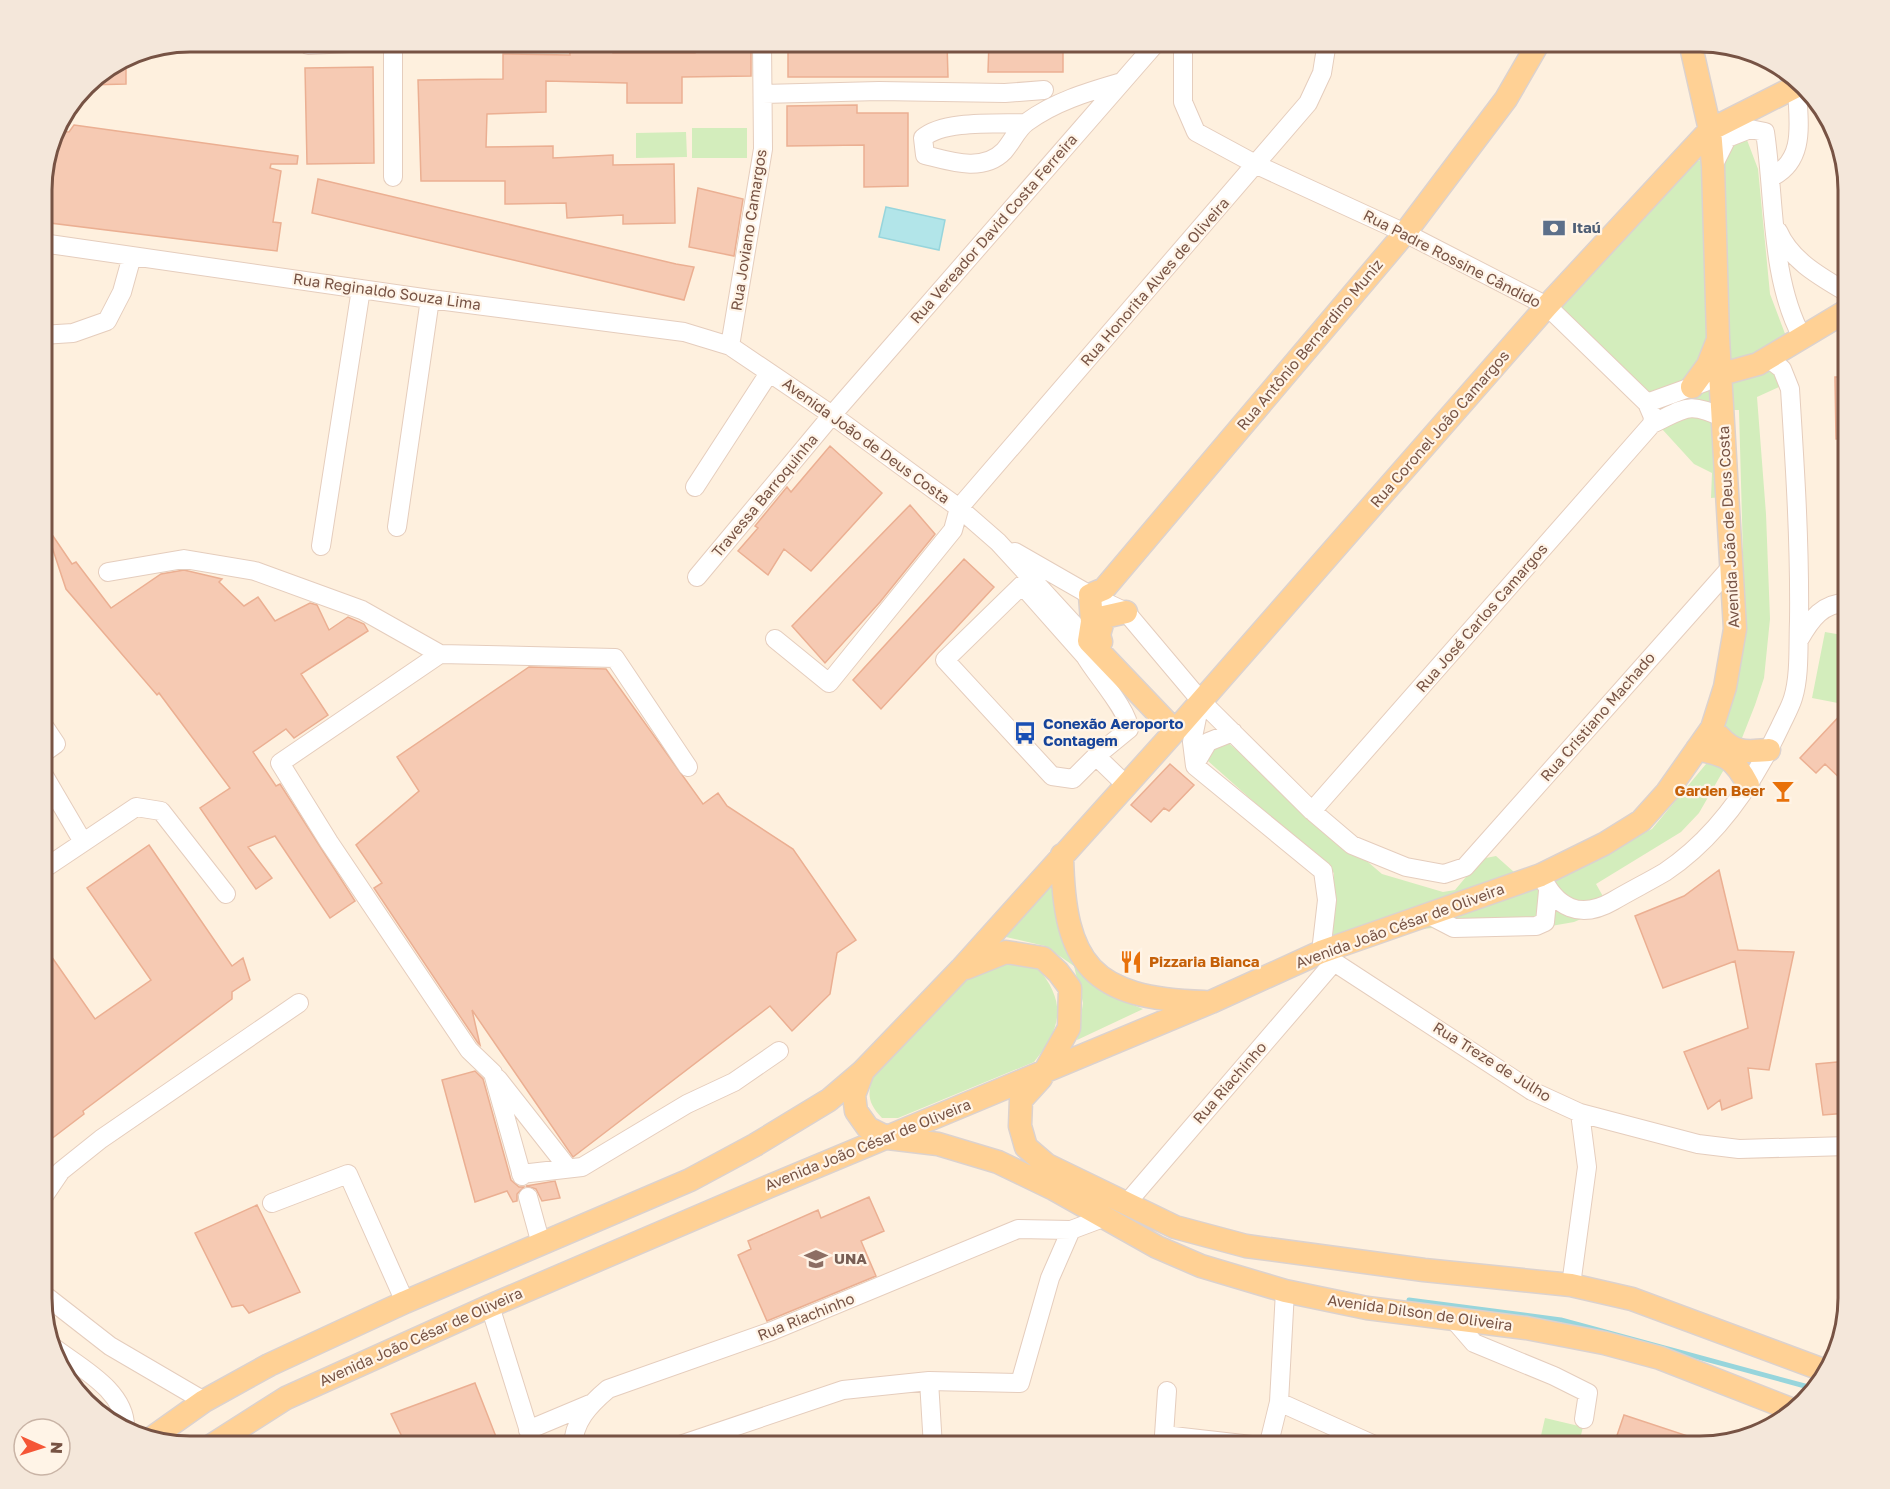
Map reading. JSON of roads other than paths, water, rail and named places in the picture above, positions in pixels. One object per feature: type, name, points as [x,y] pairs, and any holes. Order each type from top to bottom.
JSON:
[{"type":"main road","name":"Rua Antônio Bernardino Muniz","points":[[1090,595],[1104,589],[1406,233],[1506,99],[1533,52]]},
{"type":"main road","name":"Avenida João de Deus Costa","points":[[1544,883],[1641,820],[1667,792],[1712,728],[1725,687],[1735,629],[1722,374],[1718,338],[1713,166],[1710,130],[1692,52]]},
{"type":"main road","points":[[1710,130],[1792,89]]},
{"type":"main road","name":"Rua Coronel João Camargos","points":[[1175,731],[1547,306],[1710,130]]},
{"type":"main road","points":[[1722,374],[1768,358],[1838,316]]},
{"type":"main road","points":[[1692,387],[1708,365],[1718,338]]},
{"type":"main road","points":[[1090,595],[1094,652]]},
{"type":"main road","points":[[1094,652],[1104,617],[1126,612]]},
{"type":"main road","name":"Avenida João de Deus Costa","points":[[1094,652],[1175,731]]},
{"type":"main road","points":[[1712,728],[1730,748],[1748,752],[1768,750]]},
{"type":"main road","points":[[159,1433],[204,1401],[270,1365],[405,1302],[690,1180],[755,1146],[829,1100],[863,1071],[962,969],[1175,731]]},
{"type":"main road","points":[[1697,749],[1724,755],[1739,768],[1748,785]]},
{"type":"main road","points":[[1062,855],[1063,892],[1070,935],[1089,969],[1123,990],[1161,1000],[1211,1002]]},
{"type":"main road","name":"Avenida João César de Oliveira","points":[[226,1436],[286,1398],[490,1306],[770,1186],[1427,914],[1544,883]]},
{"type":"main road","points":[[962,969],[1006,952],[1042,958],[1058,972],[1070,988],[1069,1028],[1045,1072],[1020,1100],[1020,1126],[1026,1147],[1047,1165],[1175,1227],[1246,1246],[1424,1270],[1571,1285],[1632,1299],[1818,1368]]},
{"type":"main road","points":[[863,1071],[854,1095],[856,1111],[868,1128],[888,1138]]},
{"type":"main road","name":"Avenida Dilson de Oliveira","points":[[888,1138],[938,1144],[998,1162],[1157,1247],[1201,1266],[1285,1291],[1367,1308],[1455,1321],[1526,1328],[1649,1355],[1709,1376],[1784,1407]]},
{"type":"street","name":"Rua Vereador David Costa Ferreira","points":[[832,415],[1148,52]]},
{"type":"street","name":"Rua Padre Rossine Cândido","points":[[1183,52],[1183,102],[1196,132],[1257,165],[1406,233],[1547,306],[1647,403]]},
{"type":"street","name":"Rua Honorita Alves de Oliveira","points":[[959,508],[1257,165],[1308,103],[1322,73],[1325,52]]},
{"type":"street","points":[[393,53],[393,177]]},
{"type":"street","name":"Rua Joviano Camargos","points":[[730,346],[763,149],[762,53]]},
{"type":"street","points":[[1025,123],[955,126],[930,131],[923,138],[925,155],[958,164],[982,163],[1002,153],[1025,123],[1070,97],[1122,82]]},
{"type":"street","points":[[763,94],[879,91],[1005,93],[1044,90]]},
{"type":"street","points":[[1772,177],[1786,170],[1794,157],[1798,138],[1799,96]]},
{"type":"street","points":[[1762,104],[1772,177],[1781,286],[1791,316],[1802,337]]},
{"type":"street","name":"Avenida João de Deus Costa","points":[[1713,166],[1727,138],[1750,129],[1765,132]]},
{"type":"street","points":[[1776,227],[1782,239],[1808,269],[1838,287]]},
{"type":"street","name":"Rua Reginaldo Souza Lima","points":[[53,245],[429,299],[684,332],[730,346]]},
{"type":"street","points":[[53,334],[73,333],[107,321],[122,292],[132,256]]},
{"type":"street","points":[[321,546],[361,289]]},
{"type":"street","points":[[397,526],[429,299]]},
{"type":"street","name":"Avenida João de Deus Costa","points":[[730,346],[832,415],[959,508],[998,542],[1094,652]]},
{"type":"street","points":[[1544,883],[1564,905],[1577,911],[1609,903],[1666,871],[1710,832],[1748,785],[1794,698],[1800,560],[1790,390],[1782,369],[1768,358]]},
{"type":"street","points":[[695,487],[769,373]]},
{"type":"street","points":[[1652,424],[1653,417],[1647,403],[1722,374]]},
{"type":"street","name":"Rua José Carlos Camargos","points":[[1312,811],[1652,424],[1692,406],[1700,407],[1724,418]]},
{"type":"street","name":"Travessa Barroquinha","points":[[697,577],[832,415]]},
{"type":"street","points":[[775,639],[829,683],[953,530],[959,508]]},
{"type":"street","name":"Avenida João de Deus Costa","points":[[998,542],[1090,595],[1126,612],[1201,701],[1312,811],[1352,845],[1406,867],[1444,874],[1465,867]]},
{"type":"street","points":[[108,572],[184,559],[255,571],[362,610],[440,654],[615,658],[688,767]]},
{"type":"street","name":"Rua Cristiano Machado","points":[[1465,867],[1732,566]]},
{"type":"street","points":[[1022,585],[1094,652],[1129,720],[1129,729],[1073,778],[1052,776],[945,660],[1022,585]]},
{"type":"street","points":[[1798,641],[1812,617],[1838,602]]},
{"type":"street","points":[[440,654],[280,763],[329,842],[469,1050],[493,1073],[568,1168]]},
{"type":"street","points":[[1201,701],[1192,742],[1195,764],[1323,871],[1327,900],[1327,957]]},
{"type":"street","points":[[1195,764],[1208,742],[1233,732]]},
{"type":"street","points":[[1096,756],[1126,785]]},
{"type":"street","points":[[53,791],[83,842]]},
{"type":"street","points":[[53,862],[136,807],[161,811],[226,894]]},
{"type":"street","points":[[1427,914],[1454,928],[1536,926],[1545,922],[1544,883]]},
{"type":"street","name":"Rua Treze de Julho","points":[[1327,957],[1532,1091],[1580,1113],[1698,1144],[1738,1149],[1838,1146]]},
{"type":"street","name":"Rua Riachinho","points":[[1126,1204],[1327,957]]},
{"type":"street","points":[[53,1183],[61,1172],[100,1139],[299,1003]]},
{"type":"street","points":[[493,1073],[522,1175],[582,1167],[687,1104],[734,1082],[779,1051]]},
{"type":"street","points":[[1571,1285],[1587,1167],[1580,1113]]},
{"type":"street","points":[[272,1203],[348,1174],[405,1302]]},
{"type":"street","points":[[528,1197],[542,1244]]},
{"type":"street","name":"Rua Riachinho","points":[[573,1436],[573,1432],[590,1404],[608,1389],[772,1331],[1018,1229],[1071,1230],[1103,1218]]},
{"type":"street","points":[[707,1436],[843,1390],[929,1381],[1020,1383],[1050,1278],[1071,1230]]},
{"type":"street","points":[[1271,1436],[1279,1401],[1285,1291]]},
{"type":"street","points":[[53,1302],[110,1346],[204,1401]]},
{"type":"street","points":[[490,1306],[530,1436]]},
{"type":"street","points":[[1455,1321],[1473,1343],[1554,1376],[1588,1394],[1584,1419]]},
{"type":"street","points":[[66,1357],[110,1390],[126,1420]]},
{"type":"street","points":[[929,1381],[929,1436]]},
{"type":"street","points":[[1167,1391],[1164,1435],[1173,1436]]},
{"type":"street","points":[[1279,1401],[1354,1436]]},
{"type":"street","points":[[534,1436],[590,1404]]},
{"type":"water","points":[[886,207],[945,220],[939,250],[879,237]]},
{"type":"waterway","points":[[1409,1300],[1561,1320],[1805,1386]]},
{"type":"place","name":"Itaú","points":[[1554,228]]},
{"type":"place","name":"Conexão Aeroporto Contagem","points":[[1025,733]]},
{"type":"place","name":"Garden Beer","points":[[1783,791]]},
{"type":"place","name":"Pizzaria Bianca","points":[[1131,962]]},
{"type":"place","name":"UNA","points":[[816,1259]]}]
